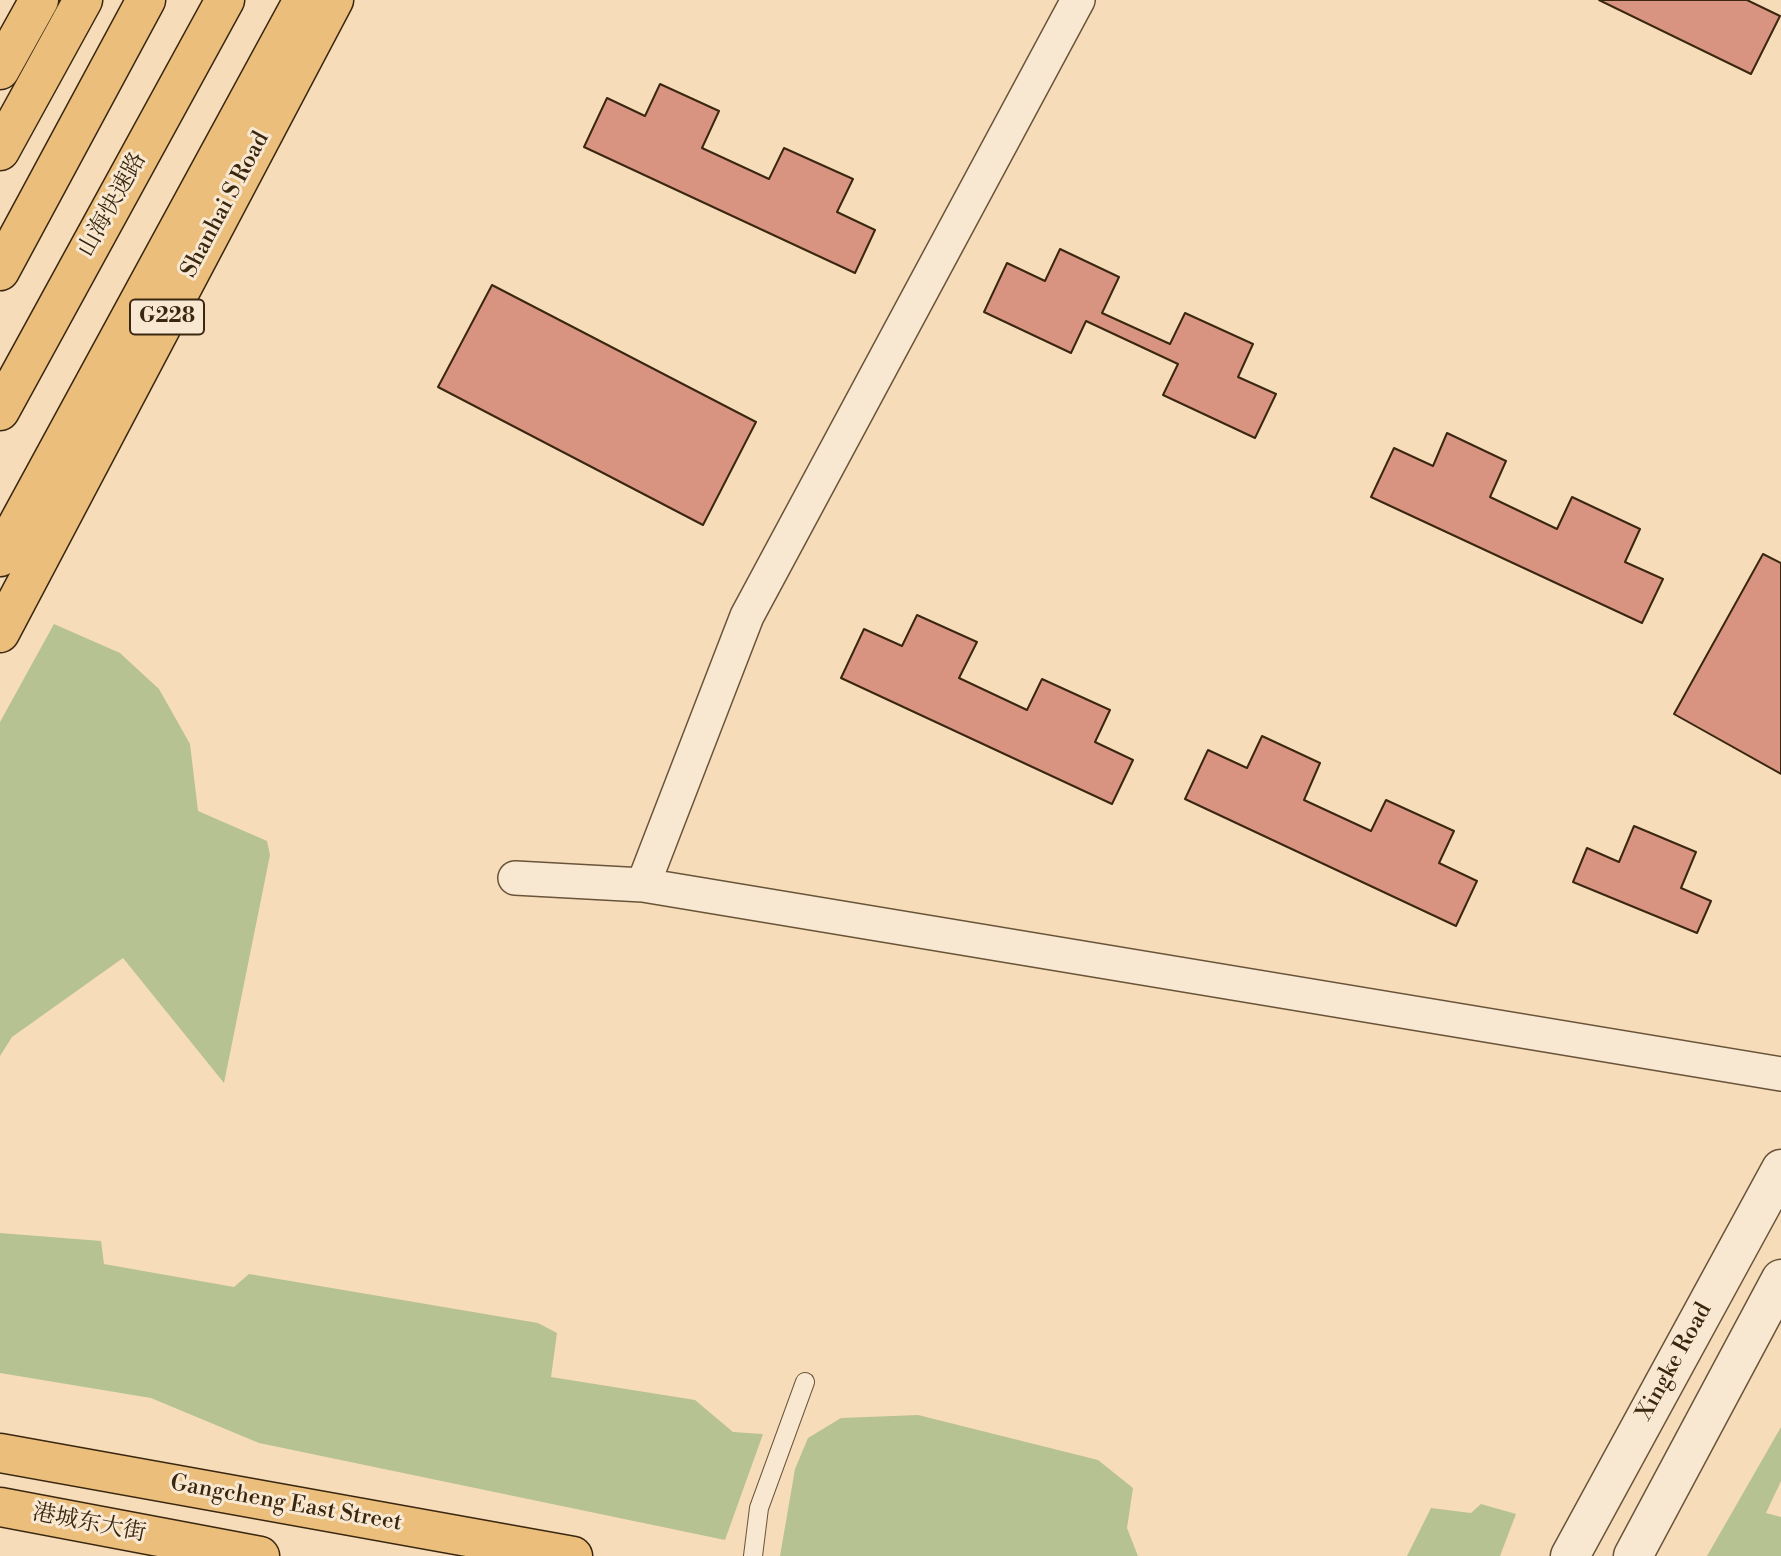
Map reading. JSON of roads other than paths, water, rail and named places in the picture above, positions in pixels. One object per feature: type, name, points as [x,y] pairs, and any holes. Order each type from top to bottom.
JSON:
[{"type":"highway","points":[[0,70],[39,0]]},
{"type":"highway","points":[[0,151],[83,0]]},
{"type":"highway","points":[[0,271],[146,0]]},
{"type":"highway","name":"山海快速路","points":[[0,411],[225,0]]},
{"type":"highway","points":[[0,558],[303,0]]},
{"type":"highway","name":"Shanhai S Road","points":[[0,633],[334,0]]},
{"type":"highway","name":"Gangcheng East Street","points":[[0,1453],[573,1556]]},
{"type":"highway","name":"港城东大街","points":[[0,1507],[260,1556]]},
{"type":"street","points":[[643,885],[747,616],[1078,0]]},
{"type":"street","points":[[515,877],[643,885],[1781,1074]]},
{"type":"street","name":"Xingke Road","points":[[1570,1556],[1781,1169]]},
{"type":"street","points":[[1633,1556],[1781,1279]]},
{"type":"lane","points":[[752,1556],[759,1508],[805,1382]]}]
